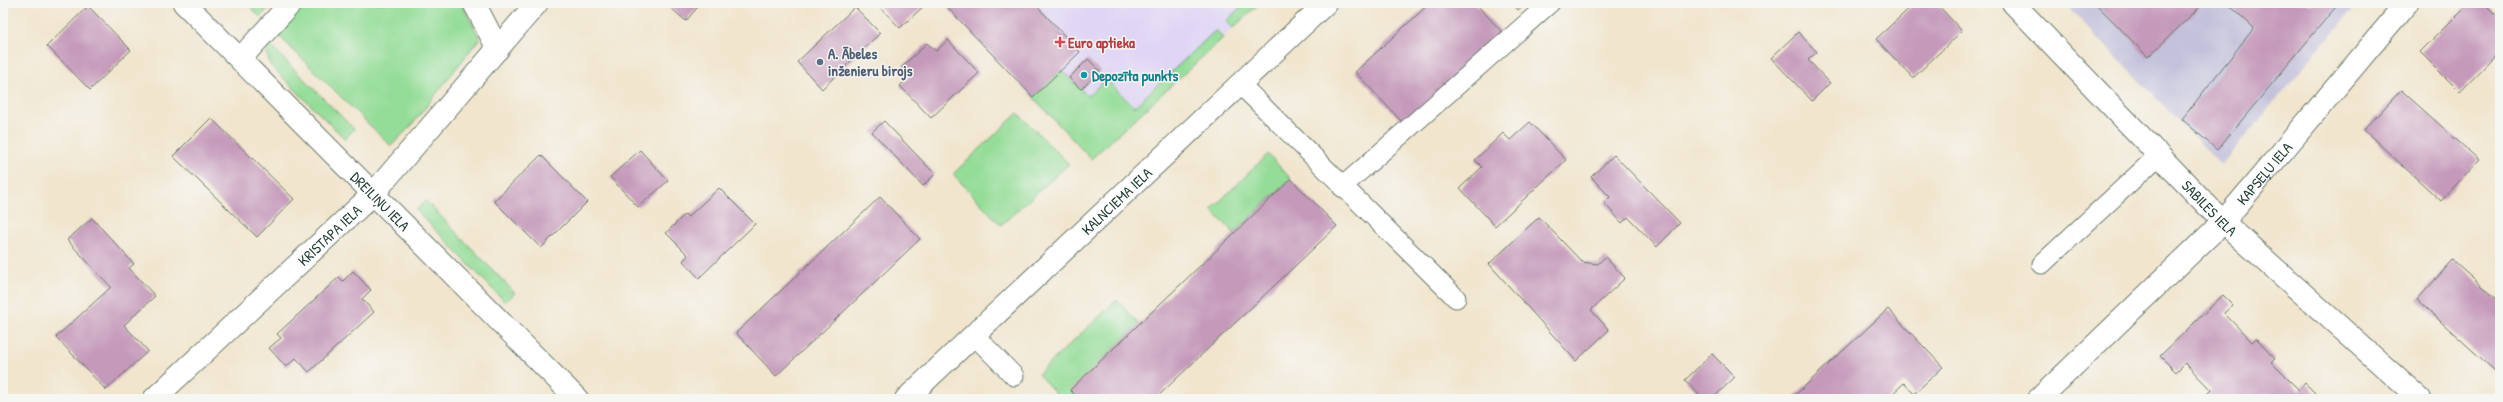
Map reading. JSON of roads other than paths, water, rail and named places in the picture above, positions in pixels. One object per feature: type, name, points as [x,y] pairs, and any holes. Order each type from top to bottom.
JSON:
[{"type":"street","name":"DREILIŅU IELA","points":[[184,3],[577,399]]},
{"type":"street","points":[[240,59],[291,3]]},
{"type":"street","points":[[474,3],[498,49]]},
{"type":"street","name":"KRISTAPA IELA","points":[[154,399],[373,194],[537,3]]},
{"type":"street","name":"SABILES IELA","points":[[2013,3],[2158,156],[2223,222],[2420,399]]},
{"type":"street","name":"KAPSEĻU IELA","points":[[2039,399],[2223,222],[2407,3]]},
{"type":"street","name":"KALNCIEMA IELA","points":[[906,399],[1323,4]]},
{"type":"lane","points":[[1342,187],[1550,3]]},
{"type":"lane","points":[[1240,84],[1342,187],[1456,298]]},
{"type":"lane","points":[[2042,264],[2158,156]]},
{"type":"lane","points":[[974,335],[1014,376]]},
{"type":"place","name":"Euro aptieka","points":[[1060,42]]},
{"type":"place","name":"A. Ābeles inženieru birojs","points":[[820,62]]},
{"type":"place","name":"Depozīta punkts","points":[[1084,75]]}]
